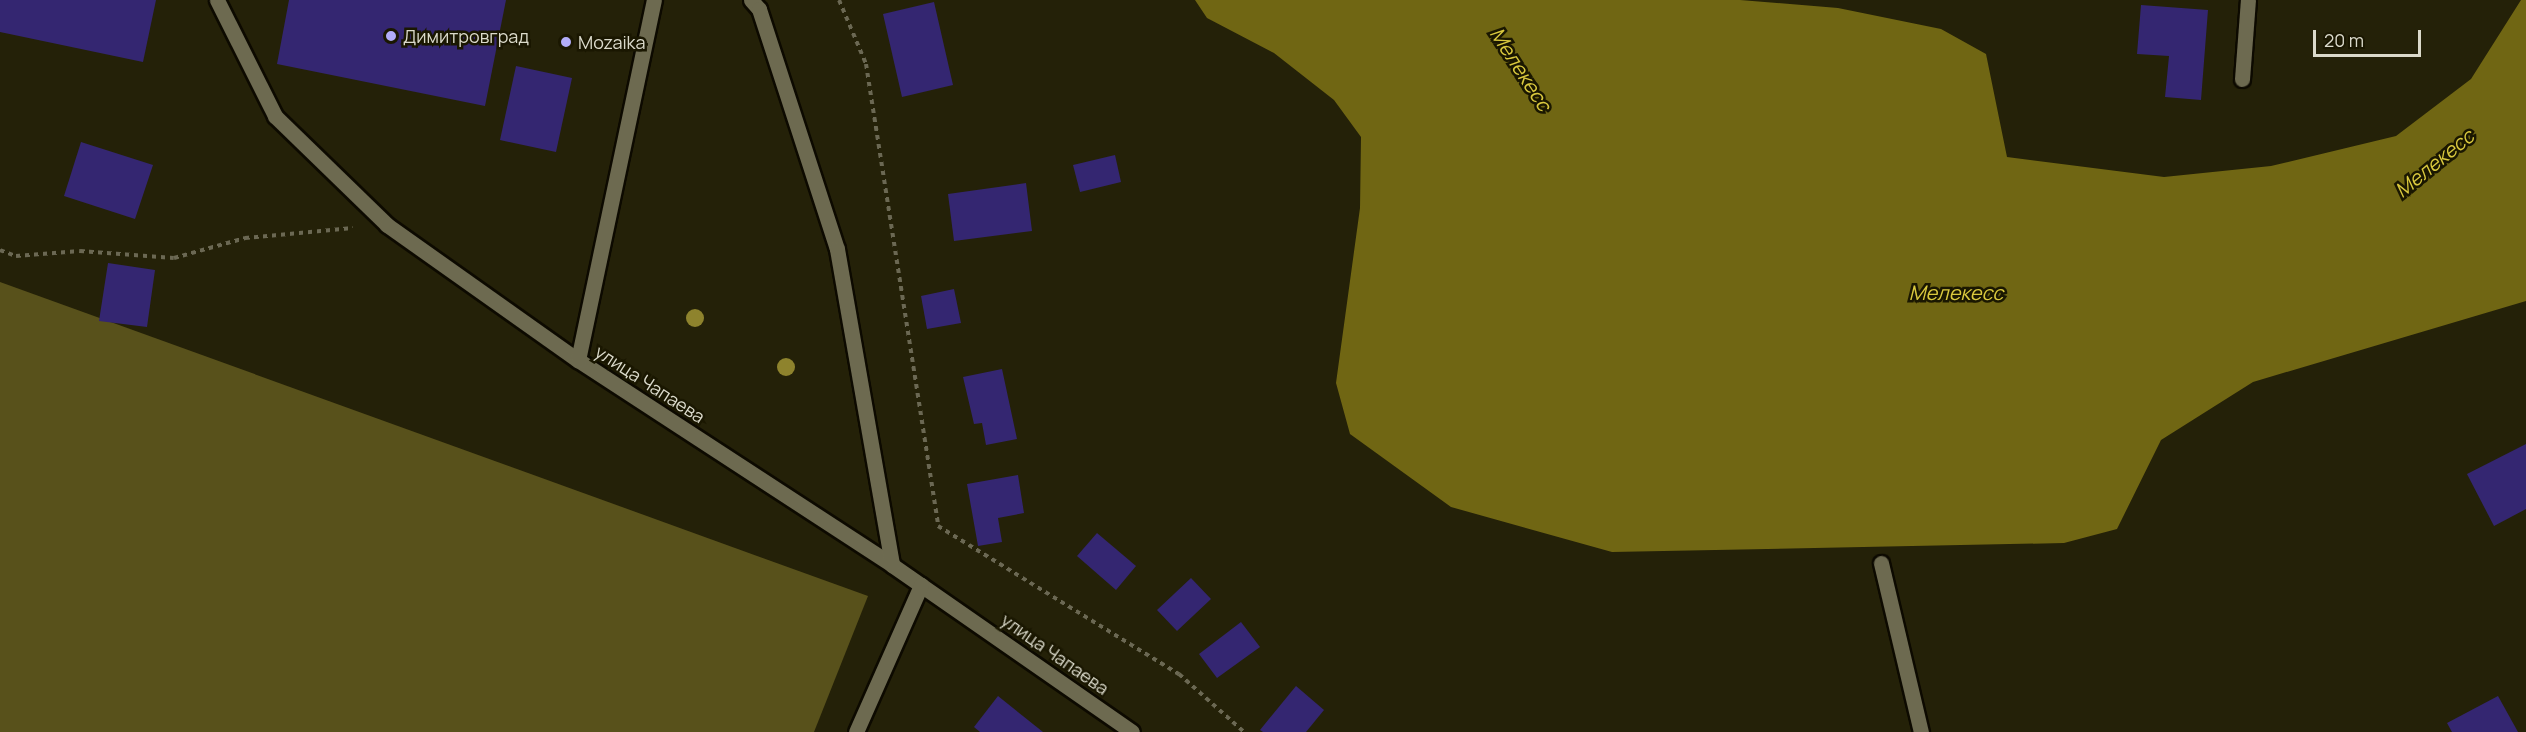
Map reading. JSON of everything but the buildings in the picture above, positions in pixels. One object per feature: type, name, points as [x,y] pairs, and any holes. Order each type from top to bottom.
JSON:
[{"type":"street","name":"улица Чапаева","points":[[217,0],[274,117],[387,225],[578,360],[892,565],[1132,732]]},
{"type":"street","points":[[578,360],[654,0]]},
{"type":"street","points":[[751,0],[759,9],[837,249],[892,565]]},
{"type":"street","points":[[2242,79],[2248,0]]},
{"type":"street","points":[[1881,564],[1921,732]]},
{"type":"street","points":[[856,732],[921,585]]},
{"type":"path","points":[[839,0],[866,64],[938,526],[1179,674],[1244,732]]},
{"type":"path","points":[[0,250],[16,256],[80,251],[174,258],[245,238],[387,225]]},
{"type":"shaded area","points":[[0,282],[868,596],[814,732],[0,732]]},
{"type":"water","name":"Мелекесс","points":[[1195,0],[1740,0],[1838,8],[1941,29],[1986,54],[2007,157],[2164,177],[2271,166],[2396,136],[2471,79],[2521,0],[2526,0],[2526,301],[2253,382],[2161,440],[2117,529],[2064,543],[1612,552],[1451,507],[1350,434],[1336,383],[1360,208],[1361,137],[1334,100],[1274,53],[1207,18]]},
{"type":"place","name":"Димитровград","points":[[391,36]]},
{"type":"place","name":"Mozaika","points":[[566,42]]}]
